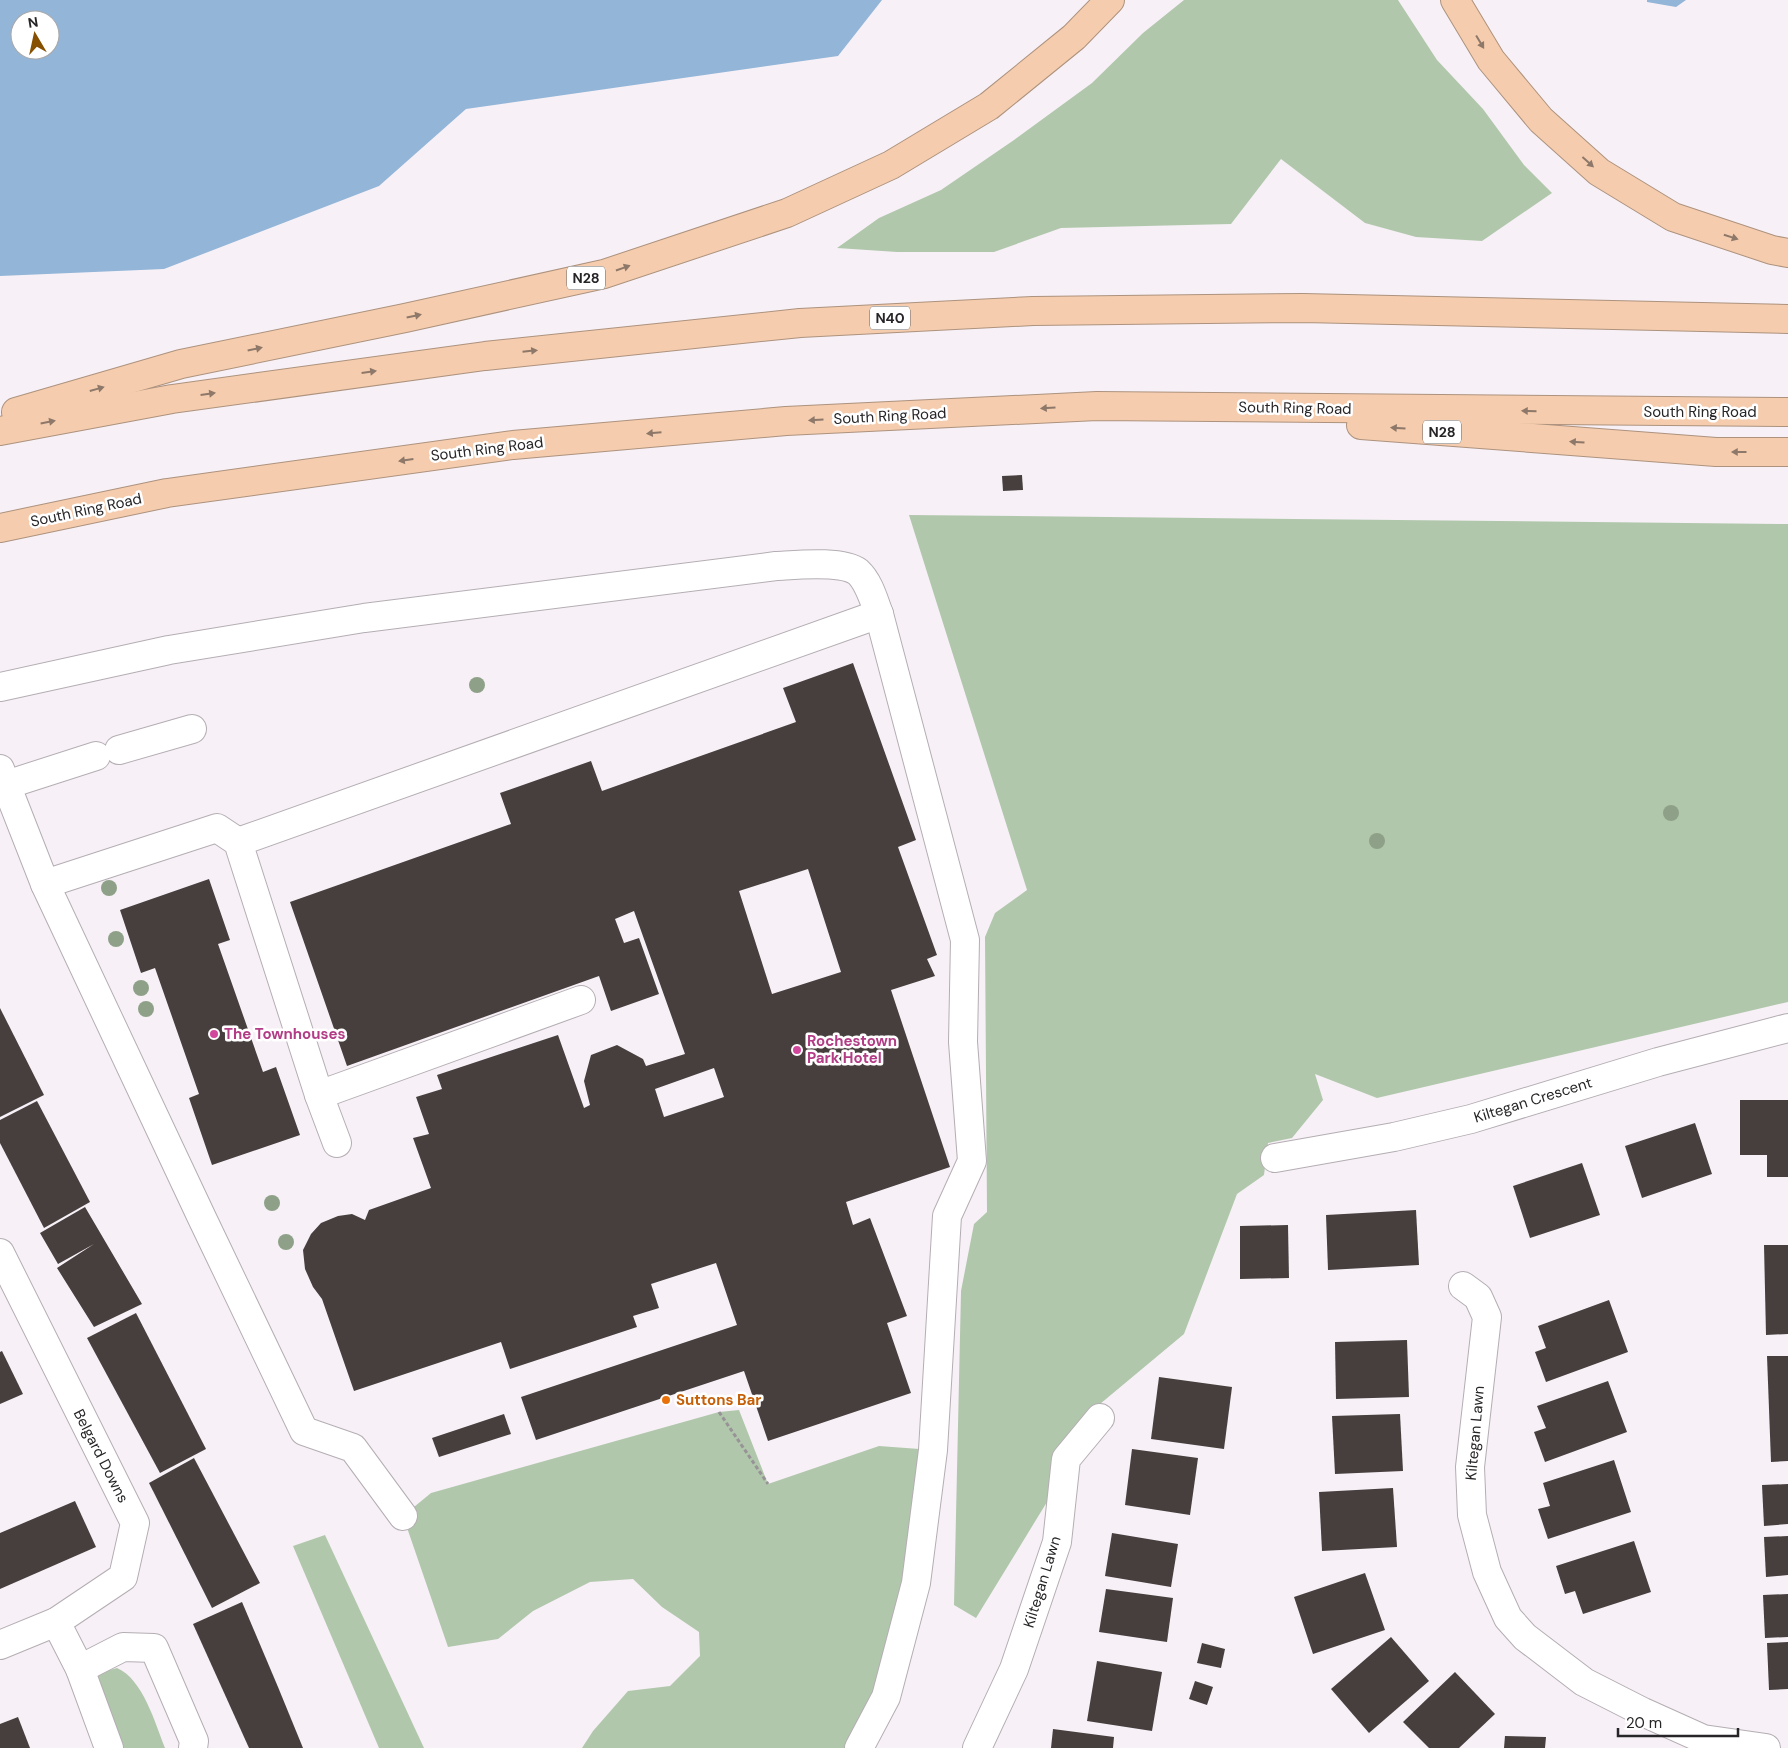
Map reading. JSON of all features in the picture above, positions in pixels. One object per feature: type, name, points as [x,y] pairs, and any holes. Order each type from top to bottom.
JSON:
[{"type":"highway","name":"N28","points":[[0,417],[182,364],[405,318],[604,274],[787,213],[891,165],[989,106],[1074,37],[1110,0]]},
{"type":"highway","points":[[1455,0],[1491,60],[1541,120],[1599,172],[1673,217],[1772,250],[1788,253]]},
{"type":"highway","name":"N40","points":[[0,431],[172,399],[475,357],[800,323],[1033,311],[1303,308],[1788,319]]},
{"type":"highway","name":"N28","points":[[1097,406],[1716,452],[1788,452]]},
{"type":"highway","name":"South Ring Road","points":[[0,528],[167,493],[513,445],[786,421],[1097,406],[1788,412]]},
{"type":"street","points":[[0,687],[169,650],[364,618],[776,566],[840,565],[858,572],[867,585],[879,614],[965,940],[963,1042],[972,1161],[946,1216],[933,1450],[916,1583],[886,1697],[859,1748]]},
{"type":"street","points":[[238,842],[879,614]]},
{"type":"street","points":[[192,729],[107,753],[3,777],[46,884],[202,1218],[304,1430],[353,1448],[403,1516]]},
{"type":"street","points":[[46,884],[217,828],[238,842],[319,1095],[337,1143]]},
{"type":"street","points":[[319,1095],[581,1000]]},
{"type":"street","name":"Kiltegan Crescent","points":[[1275,1158],[1394,1137],[1471,1119],[1658,1062],[1788,1028]]},
{"type":"street","name":"Belgard Downs","points":[[0,1645],[56,1622],[124,1577],[135,1523],[2,1264]]},
{"type":"street","name":"Kiltegan Lawn","points":[[1463,1286],[1478,1297],[1487,1317],[1470,1467],[1472,1515],[1487,1572],[1508,1618],[1525,1637],[1584,1682],[1643,1712],[1703,1739],[1766,1748]]},
{"type":"street","name":"Kiltegan Lawn","points":[[977,1748],[1014,1669],[1057,1542],[1066,1459],[1100,1418]]},
{"type":"street","points":[[56,1622],[80,1669],[109,1748]]},
{"type":"street","points":[[80,1669],[123,1647],[154,1648],[194,1740],[192,1748]]},
{"type":"path","points":[[719,1412],[768,1484]]},
{"type":"green space","points":[[1184,0],[1398,0],[1437,60],[1483,109],[1524,165],[1552,193],[1482,241],[1416,237],[1365,223],[1281,159],[1231,224],[1061,228],[994,252],[897,252],[837,248],[879,218],[941,190],[1014,140],[1092,83],[1143,33]]},
{"type":"green space","points":[[909,515],[1788,524],[1788,1002],[1377,1098],[1315,1074],[1323,1100],[1292,1138],[1268,1143],[1264,1175],[1237,1194],[1184,1334],[1088,1414],[1055,1453],[1047,1502],[976,1618],[954,1605],[961,1291],[974,1224],[987,1212],[985,937],[995,913],[1027,890]]},
{"type":"green space","points":[[739,1410],[768,1484],[879,1446],[933,1450],[916,1583],[859,1748],[582,1748],[593,1731],[628,1691],[670,1686],[700,1656],[699,1632],[662,1607],[633,1579],[590,1582],[533,1611],[498,1639],[448,1647],[403,1516],[431,1493],[719,1412]]},
{"type":"green space","points":[[325,1535],[424,1748],[379,1748],[293,1546]]},
{"type":"green space","points":[[117,1668],[134,1682],[141,1692],[165,1748],[116,1748],[94,1678],[99,1673]]},
{"type":"water","points":[[0,0],[882,0],[838,56],[466,109],[379,186],[164,269],[0,276]]},
{"type":"water","points":[[1647,0],[1686,0],[1676,7],[1647,2]]},
{"type":"building","points":[[1022,475],[1023,490],[1003,491],[1002,476]]},
{"type":"building","name":"Rochestown Park Hotel","points":[[853,663],[916,840],[898,847],[937,955],[927,959],[935,976],[891,990],[950,1167],[846,1202],[853,1225],[870,1218],[907,1316],[887,1323],[911,1393],[768,1441],[744,1371],[536,1440],[521,1397],[737,1325],[716,1263],[651,1284],[659,1308],[633,1316],[637,1327],[510,1369],[501,1342],[354,1391],[322,1299],[313,1287],[305,1269],[303,1250],[311,1234],[321,1223],[338,1216],[352,1214],[365,1220],[369,1210],[431,1188],[413,1138],[429,1134],[416,1097],[442,1089],[437,1075],[558,1035],[584,1108],[590,1105],[584,1081],[591,1055],[617,1045],[643,1059],[646,1066],[685,1054],[634,911],[615,919],[624,943],[639,938],[659,994],[611,1011],[599,976],[347,1066],[290,902],[511,824],[500,793],[591,761],[602,791],[796,722],[783,688]],"holes":[[[808,869],[841,972],[772,994],[739,891]],[[714,1068],[724,1097],[664,1117],[655,1089]]]},
{"type":"building","name":"The Townhouses","points":[[209,879],[230,940],[218,944],[263,1072],[276,1067],[300,1135],[212,1165],[189,1098],[199,1094],[155,968],[141,973],[120,910]]},
{"type":"building","points":[[0,1008],[44,1095],[0,1117]]},
{"type":"building","points":[[1740,1100],[1788,1100],[1788,1177],[1767,1177],[1767,1155],[1740,1155]]},
{"type":"building","points":[[37,1101],[90,1202],[44,1228],[0,1143],[0,1120]]},
{"type":"building","points":[[1695,1123],[1712,1174],[1642,1198],[1625,1146]]},
{"type":"building","points":[[1582,1163],[1600,1215],[1530,1238],[1513,1186]]},
{"type":"building","points":[[85,1207],[142,1304],[94,1327],[57,1268],[94,1244],[58,1264],[40,1233]]},
{"type":"building","points":[[1416,1210],[1419,1265],[1328,1270],[1326,1215]]},
{"type":"building","points":[[1288,1225],[1289,1278],[1240,1279],[1240,1226]]},
{"type":"building","points":[[1764,1245],[1788,1245],[1788,1334],[1766,1335]]},
{"type":"building","points":[[1609,1300],[1628,1352],[1546,1382],[1535,1352],[1546,1348],[1538,1326]]},
{"type":"building","points":[[136,1313],[206,1449],[160,1473],[87,1338]]},
{"type":"building","points":[[1407,1340],[1409,1397],[1336,1399],[1335,1342]]},
{"type":"building","points":[[2,1351],[23,1394],[0,1404],[0,1352]]},
{"type":"building","points":[[1767,1356],[1788,1356],[1788,1461],[1771,1462]]},
{"type":"building","points":[[1159,1377],[1232,1387],[1224,1449],[1151,1439]]},
{"type":"building","points":[[1608,1381],[1627,1432],[1545,1462],[1534,1432],[1546,1428],[1537,1406]]},
{"type":"building","points":[[504,1414],[511,1434],[439,1457],[432,1438]]},
{"type":"building","points":[[1400,1414],[1403,1471],[1335,1474],[1332,1416]]},
{"type":"building","points":[[1132,1449],[1198,1458],[1190,1515],[1125,1505]]},
{"type":"building","points":[[194,1458],[260,1583],[212,1608],[149,1483]]},
{"type":"building","points":[[1614,1460],[1631,1512],[1548,1539],[1538,1509],[1550,1506],[1543,1483]]},
{"type":"building","points":[[1788,1484],[1788,1524],[1764,1526],[1762,1485]]},
{"type":"building","points":[[1393,1488],[1397,1547],[1322,1551],[1319,1492]]},
{"type":"building","points":[[75,1501],[96,1547],[0,1589],[0,1533]]},
{"type":"building","points":[[1112,1533],[1178,1544],[1171,1587],[1105,1576]]},
{"type":"building","points":[[1788,1536],[1788,1575],[1766,1577],[1764,1537]]},
{"type":"building","points":[[1634,1541],[1651,1592],[1583,1614],[1575,1591],[1565,1594],[1556,1566]]},
{"type":"building","points":[[1365,1573],[1385,1630],[1313,1654],[1294,1597]]},
{"type":"building","points":[[1106,1589],[1173,1598],[1167,1642],[1099,1632]]},
{"type":"building","points":[[1788,1594],[1788,1637],[1765,1638],[1763,1595]]},
{"type":"building","points":[[242,1602],[303,1748],[249,1748],[193,1624]]},
{"type":"building","points":[[1391,1637],[1429,1681],[1369,1733],[1331,1689]]},
{"type":"building","points":[[1788,1642],[1788,1689],[1769,1690],[1767,1643]]},
{"type":"building","points":[[1202,1643],[1225,1649],[1221,1668],[1197,1663]]},
{"type":"building","points":[[1097,1661],[1162,1672],[1152,1731],[1087,1721]]},
{"type":"building","points":[[1455,1672],[1495,1714],[1459,1748],[1429,1748],[1403,1722]]},
{"type":"building","points":[[1195,1681],[1213,1687],[1207,1705],[1189,1699]]},
{"type":"building","points":[[18,1717],[30,1748],[0,1748],[0,1724]]},
{"type":"building","points":[[1053,1729],[1114,1737],[1113,1748],[1051,1748]]},
{"type":"building","points":[[1505,1736],[1546,1737],[1545,1748],[1504,1748]]},
{"type":"place","name":"The Townhouses","points":[[214,1034]]},
{"type":"place","name":"Rochestown Park Hotel","points":[[797,1050]]},
{"type":"place","name":"Suttons Bar","points":[[666,1400]]}]
